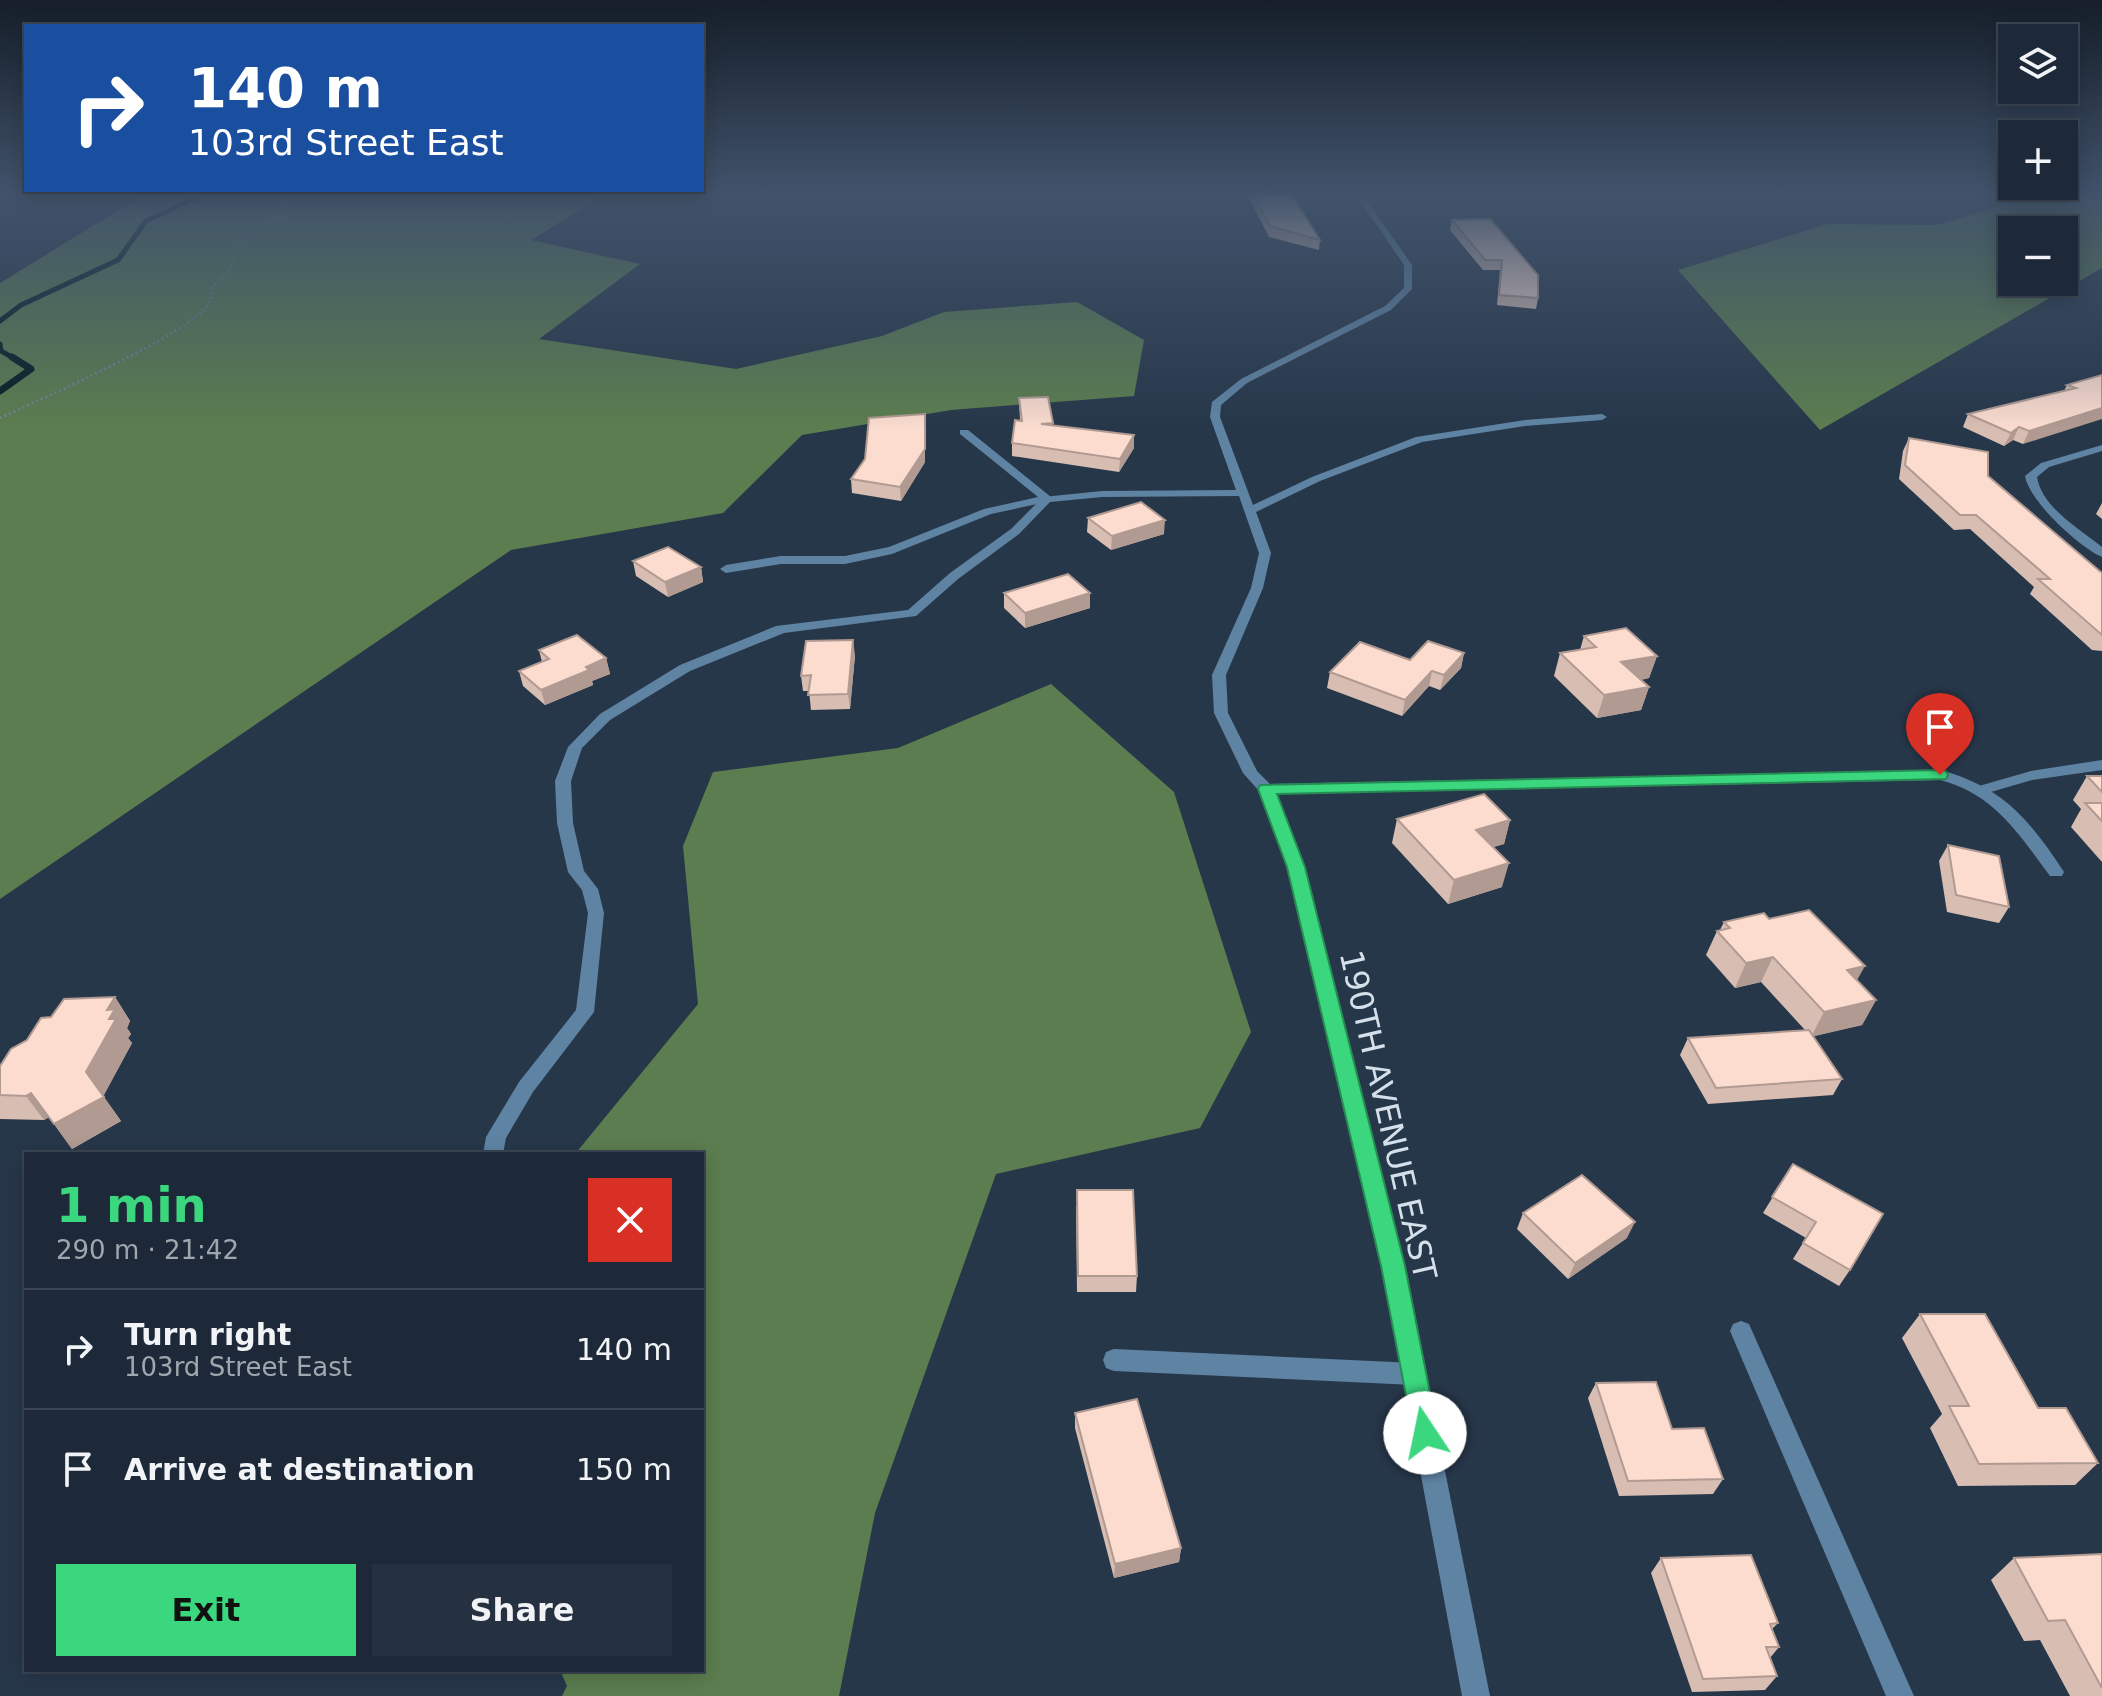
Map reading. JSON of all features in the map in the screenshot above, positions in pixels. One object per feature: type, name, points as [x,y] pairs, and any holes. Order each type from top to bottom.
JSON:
[{"type":"street","points":[[1408,271],[1408,289],[1388,308],[1244,381],[1216,404],[1215,417],[1251,510],[1316,479],[1420,439],[1525,423],[1602,417]]},
{"type":"street","points":[[964,432],[1047,499]]},
{"type":"street","points":[[2102,448],[2045,465],[2031,476],[2030,483],[2040,500],[2102,553]]},
{"type":"street","points":[[726,569],[781,560],[823,562],[861,557],[892,550],[988,511],[1047,499],[1102,494],[1242,493]]},
{"type":"street","points":[[493,1152],[496,1137],[526,1087],[585,1012],[596,913],[590,889],[576,872],[565,823],[563,781],[575,747],[605,717],[699,662],[781,629],[911,613],[926,606],[943,585],[1034,516],[1047,499]]},
{"type":"street","name":"190TH AVENUE EAST","points":[[1251,510],[1265,553],[1263,568],[1219,675],[1221,713],[1236,748],[1251,773],[1266,789],[1296,867],[1393,1266],[1476,1696]]},
{"type":"street","points":[[1984,789],[2031,776],[2102,765]]},
{"type":"street","points":[[1266,789],[1914,774],[1963,779],[2003,803],[2056,872]]},
{"type":"street","points":[[1741,1331],[1900,1696]]},
{"type":"street","points":[[1114,1360],[1414,1374]]},
{"type":"path","points":[[0,418],[113,363],[198,315],[210,303],[212,286],[228,271]]},
{"type":"green space","points":[[19,271],[630,271],[539,339],[736,369],[882,336],[944,312],[1077,302],[1144,340],[1134,396],[951,410],[802,435],[723,513],[511,550],[0,899],[0,283]]},
{"type":"green space","points":[[1679,271],[1998,271],[1998,296],[2053,296],[1820,430]]},
{"type":"green space","points":[[2078,271],[2097,271],[2078,282]]},
{"type":"green space","points":[[1051,684],[1174,792],[1251,1032],[1200,1128],[996,1174],[875,1513],[839,1696],[562,1696],[567,1686],[561,1672],[704,1672],[704,1152],[577,1152],[698,1004],[683,846],[713,772],[898,748]]},
{"type":"building","points":[[1501,271],[1535,271],[1538,275],[1538,298],[1499,295]]},
{"type":"building","points":[[2102,375],[2102,408],[2029,431],[2019,427],[2011,433],[1968,414],[2076,388],[2067,385]]},
{"type":"building","points":[[1048,397],[1053,423],[1041,424],[1134,435],[1120,459],[1012,443],[1015,420],[1022,421],[1019,398]]},
{"type":"building","points":[[925,414],[925,449],[900,487],[851,479],[865,459],[869,418]]},
{"type":"building","points":[[1909,438],[1988,452],[1988,476],[2102,573],[2102,635],[2038,579],[2050,579],[1976,515],[1960,515],[1905,465]]},
{"type":"building","points":[[1141,502],[1165,520],[1112,536],[1088,518]]},
{"type":"building","points":[[668,547],[701,567],[665,582],[633,561]]},
{"type":"building","points":[[1068,574],[1090,593],[1025,613],[1004,593]]},
{"type":"building","points":[[1626,628],[1657,656],[1621,662],[1649,687],[1604,695],[1560,653],[1596,647],[1584,636]]},
{"type":"building","points":[[577,635],[606,658],[586,667],[589,670],[541,690],[519,671],[549,659],[539,650]]},
{"type":"building","points":[[853,640],[848,694],[808,695],[811,675],[801,676],[806,641]]},
{"type":"building","points":[[1428,641],[1464,653],[1444,675],[1432,671],[1405,700],[1330,672],[1360,642],[1410,660]]},
{"type":"building","points":[[2087,776],[2102,776],[2102,792]]},
{"type":"building","points":[[1484,794],[1510,820],[1476,830],[1509,863],[1454,880],[1397,819]]},
{"type":"building","points":[[2085,803],[2102,803],[2102,821]]},
{"type":"building","points":[[1948,845],[1999,856],[2009,907],[1956,895]]},
{"type":"building","points":[[1809,910],[1865,966],[1847,970],[1876,1000],[1824,1012],[1773,957],[1746,963],[1717,931],[1730,928],[1724,922],[1764,913],[1769,919]]},
{"type":"building","points":[[115,997],[107,1010],[115,1009],[109,1019],[116,1019],[86,1072],[104,1097],[54,1124],[31,1093],[26,1096],[0,1095],[0,1066],[11,1049],[27,1040],[41,1018],[51,1017],[64,999]]},
{"type":"building","points":[[1809,1030],[1842,1079],[1716,1088],[1688,1038]]},
{"type":"building","points":[[1793,1164],[1883,1214],[1850,1270],[1803,1243],[1816,1222],[1772,1197]]},
{"type":"building","points":[[1582,1175],[1635,1222],[1575,1263],[1523,1213]]},
{"type":"building","points":[[1077,1190],[1133,1190],[1137,1276],[1078,1276]]},
{"type":"building","points":[[1920,1314],[1985,1314],[2038,1408],[2066,1408],[2098,1463],[1979,1464],[1949,1406],[1969,1406]]},
{"type":"building","points":[[1656,1382],[1672,1429],[1704,1428],[1723,1479],[1628,1481],[1596,1383]]},
{"type":"building","points":[[1137,1399],[1181,1548],[1115,1564],[1075,1413]]},
{"type":"building","points":[[2102,1554],[2102,1688],[2065,1620],[2048,1621],[2014,1558]]},
{"type":"building","points":[[1751,1555],[1778,1623],[1770,1624],[1779,1647],[1766,1647],[1777,1676],[1703,1679],[1661,1558]]},
{"type":"waterway","points":[[0,321],[21,305],[94,271]]},
{"type":"waterway","points":[[0,344],[1,351],[15,359]]},
{"type":"waterway","points":[[0,391],[31,369],[12,357]]},
{"type":"route","points":[[1425,1433],[1393,1266],[1296,867],[1266,789],[1940,775]]}]
